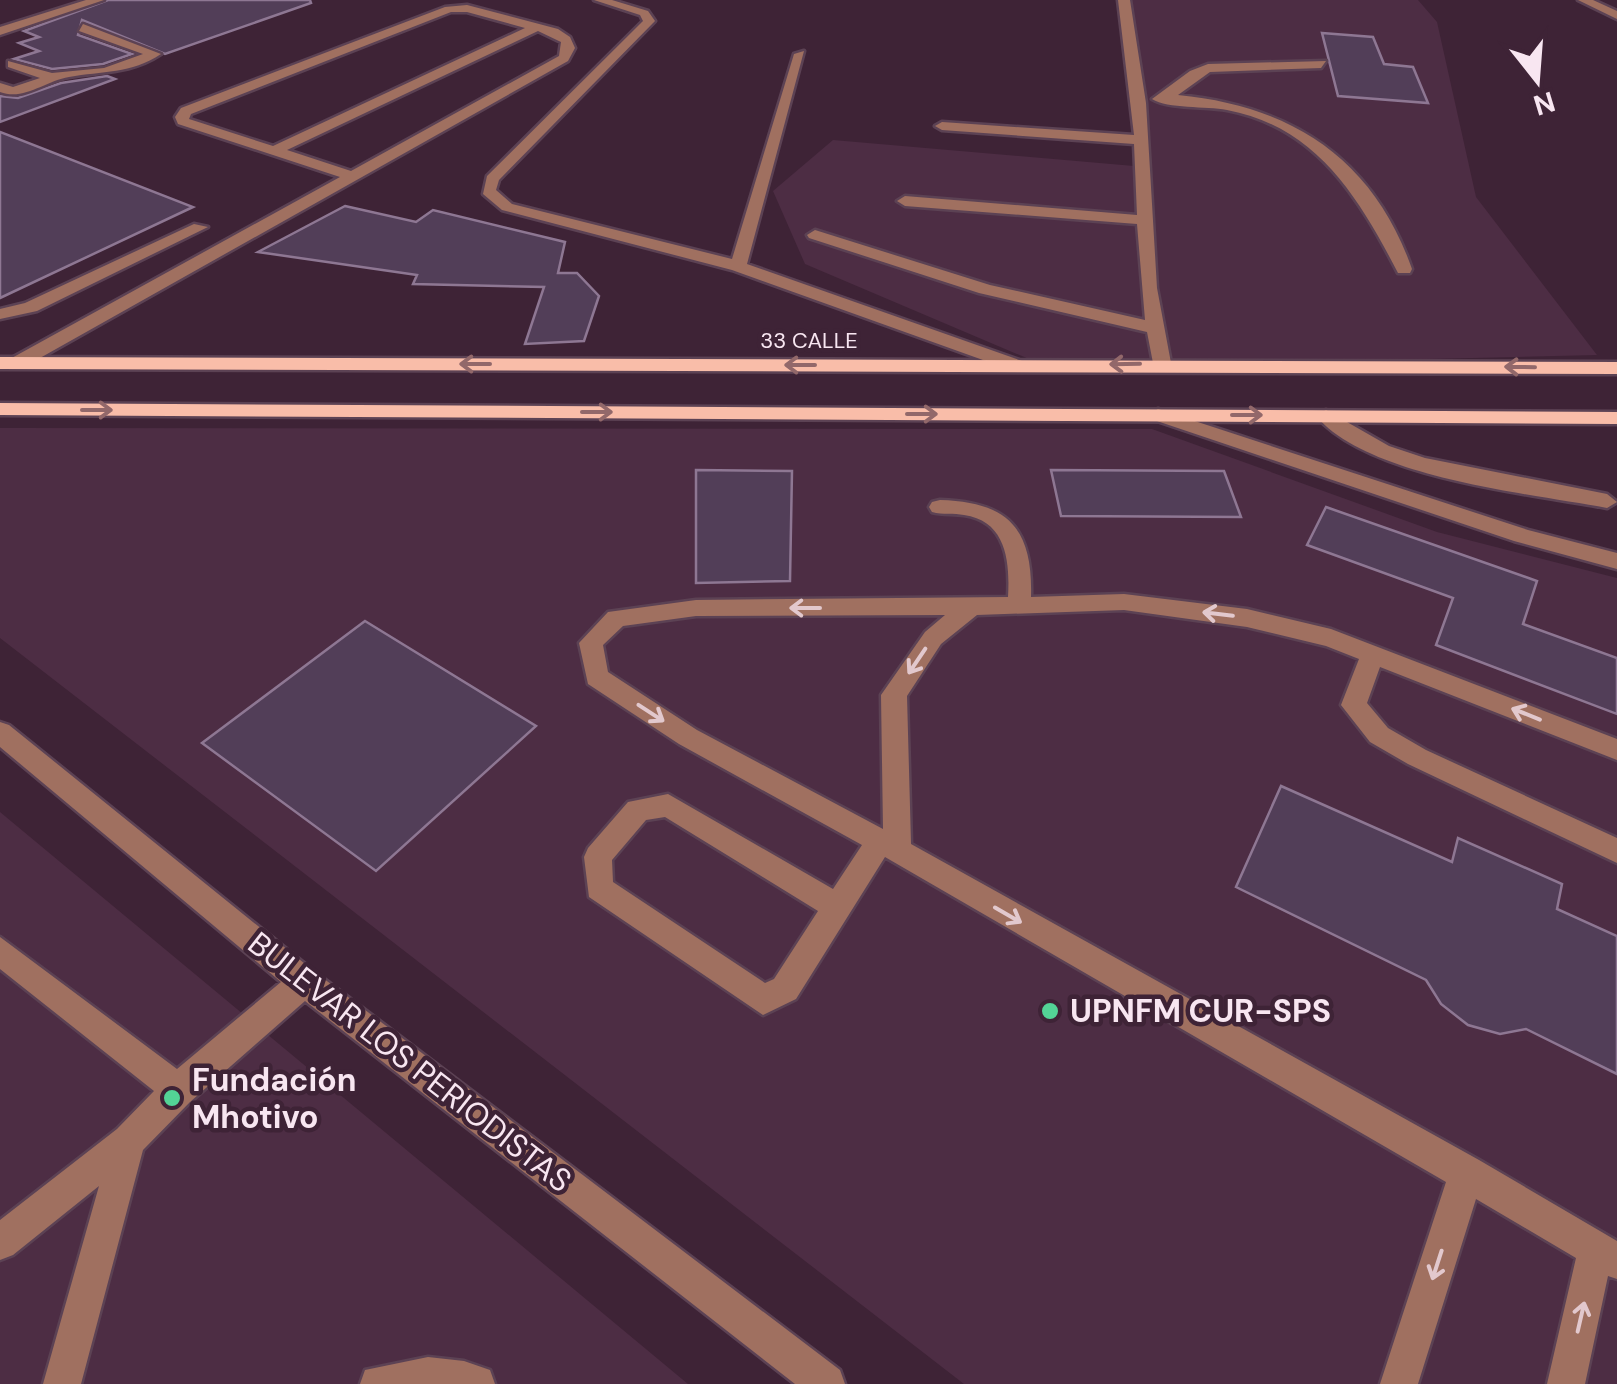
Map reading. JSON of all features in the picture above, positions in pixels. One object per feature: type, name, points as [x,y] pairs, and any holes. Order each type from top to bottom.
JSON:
[{"type":"main road","name":"33 CALLE","points":[[6,364],[1617,368]]},
{"type":"main road","points":[[0,409],[1617,418]]},
{"type":"street","points":[[0,31],[98,0]]},
{"type":"street","points":[[600,0],[644,13],[649,21],[492,179],[488,191],[507,207],[738,266],[1016,365]]},
{"type":"street","points":[[1124,0],[1140,104],[1148,288],[1162,364]]},
{"type":"street","points":[[1584,0],[1617,15]]},
{"type":"street","points":[[6,364],[355,177],[564,58],[569,48],[566,40],[537,27],[467,8],[449,9],[186,111],[182,117],[355,177]]},
{"type":"street","points":[[273,150],[537,27]]},
{"type":"street","points":[[4,92],[53,78],[106,72],[155,54],[83,28]]},
{"type":"street","points":[[738,266],[800,54]]},
{"type":"street","points":[[13,64],[53,78]]},
{"type":"street","points":[[1140,104],[1180,91],[1195,71],[1208,68],[1321,64]]},
{"type":"street","points":[[1164,98],[1248,110],[1296,128],[1330,151],[1396,243],[1404,270]]},
{"type":"street","points":[[942,126],[1142,140]]},
{"type":"street","points":[[905,202],[1146,220]]},
{"type":"street","points":[[0,314],[31,307],[200,227]]},
{"type":"street","points":[[814,235],[985,289],[1155,328]]},
{"type":"street","points":[[1158,414],[1522,536],[1617,561]]},
{"type":"street","points":[[1326,416],[1366,446],[1421,463],[1607,501]]},
{"type":"street","points":[[940,507],[970,506],[996,516],[1014,538],[1019,606]]},
{"type":"street","points":[[1566,1384],[1606,1256],[1467,1172],[688,737],[598,678],[591,643],[616,618],[696,608],[972,608],[1124,602],[1246,618],[1330,638],[1617,750]]},
{"type":"street","points":[[837,907],[668,805],[638,810],[598,857],[598,888],[764,1000],[785,989],[837,907],[888,846],[894,695],[933,638],[972,608]]},
{"type":"street","points":[[1374,654],[1354,704],[1379,734],[1459,779],[1617,851]]},
{"type":"street","name":"BULEVAR LOS PERIODISTAS","points":[[0,732],[304,982],[826,1384]]},
{"type":"street","points":[[0,951],[178,1090]]},
{"type":"street","points":[[0,1242],[129,1141],[178,1090],[304,982]]},
{"type":"street","points":[[62,1384],[129,1141]]},
{"type":"street","points":[[1399,1384],[1467,1172]]},
{"type":"street","points":[[378,1384],[408,1377],[456,1376],[476,1384]]},
{"type":"shaded area","points":[[1126,0],[1418,0],[1437,22],[1476,197],[1597,355],[1050,368],[805,264],[773,191],[833,140],[1134,166]]},
{"type":"shaded area","name":"UPNFM CUR-SPS","points":[[0,428],[1152,429],[1437,532],[1617,578],[1617,1384],[964,1384],[0,638]]},
{"type":"shaded area","name":"Fundación Mhotivo","points":[[0,812],[688,1384],[0,1384]]},
{"type":"building","points":[[108,0],[311,3],[165,54],[82,20],[78,35],[132,54],[103,64],[52,69],[14,59],[39,51],[19,43],[39,37],[24,31]]},
{"type":"building","points":[[1322,33],[1373,37],[1384,64],[1413,67],[1428,103],[1338,96]]},
{"type":"building","points":[[107,76],[115,79],[0,122],[0,96],[18,98],[61,83]]},
{"type":"building","points":[[0,132],[193,207],[0,298]]},
{"type":"building","points":[[345,206],[416,222],[433,210],[565,242],[558,273],[577,273],[599,296],[584,341],[525,344],[544,287],[413,284],[417,275],[258,252]]},
{"type":"building","points":[[696,470],[792,471],[790,581],[696,583]]},
{"type":"building","points":[[1051,470],[1224,471],[1241,517],[1061,516]]},
{"type":"building","points":[[1326,507],[1537,581],[1523,624],[1617,658],[1617,714],[1436,645],[1453,598],[1307,545]]},
{"type":"building","points":[[365,621],[536,726],[376,871],[202,743]]},
{"type":"building","points":[[1281,786],[1452,862],[1458,838],[1562,884],[1557,909],[1617,936],[1617,1074],[1526,1029],[1500,1034],[1468,1025],[1441,1004],[1426,980],[1236,887]]},
{"type":"place","name":"UPNFM CUR-SPS","points":[[1050,1011]]},
{"type":"place","name":"Fundación Mhotivo","points":[[172,1098]]}]
